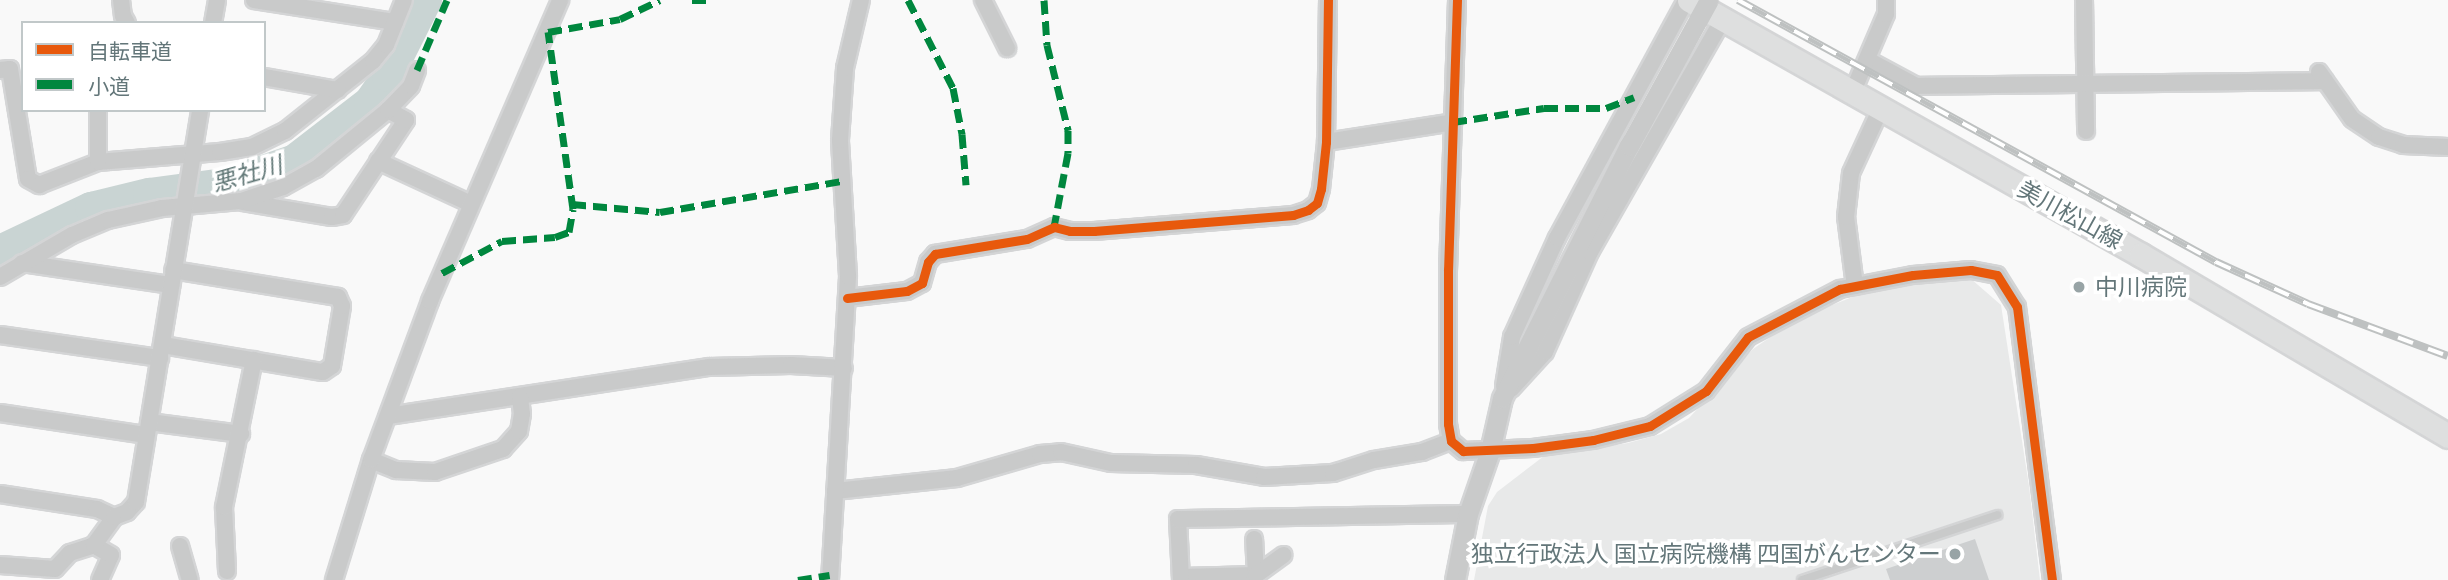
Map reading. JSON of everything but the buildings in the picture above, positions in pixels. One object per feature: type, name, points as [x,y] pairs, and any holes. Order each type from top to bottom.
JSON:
[{"type":"main road","name":"美川松山線","points":[[1688,0],[2141,255],[2448,436]]},
{"type":"street","points":[[121,0],[126,21]]},
{"type":"street","points":[[213,21],[217,0]]},
{"type":"street","points":[[254,0],[395,22]]},
{"type":"street","points":[[0,70],[10,69],[28,179],[39,185],[98,162],[192,158],[252,147],[285,131],[373,61],[386,45],[404,0]]},
{"type":"street","points":[[334,580],[371,460],[430,301],[560,0]]},
{"type":"street","points":[[830,580],[847,298],[840,139],[845,68],[861,0]]},
{"type":"street","points":[[983,0],[1007,48]]},
{"type":"street","points":[[847,298],[907,291],[922,283],[928,262],[935,254],[1027,239],[1054,226],[1070,231],[1094,231],[1293,215],[1308,210],[1317,203],[1321,189],[1326,142],[1328,0]]},
{"type":"street","points":[[1457,0],[1448,270],[1448,424],[1451,441],[1463,451],[1490,451],[1593,440],[1650,426],[1706,391],[1748,337],[1840,289],[1913,275],[1971,270],[1997,275],[2017,307],[2052,580]]},
{"type":"street","points":[[1455,580],[1468,514],[1490,451],[1512,337],[1557,238],[1688,0]]},
{"type":"street","points":[[1502,398],[1629,146],[1709,0]]},
{"type":"street","points":[[1853,91],[1886,14],[1886,0]]},
{"type":"street","points":[[2084,0],[2086,131]]},
{"type":"street","points":[[1502,398],[1545,352],[1590,252],[1723,19]]},
{"type":"street","points":[[1868,60],[1916,86],[2322,75],[2352,119],[2379,137],[2403,145],[2448,147]]},
{"type":"street","points":[[241,201],[284,187],[316,169],[388,110],[411,86],[417,70]]},
{"type":"street","points":[[266,78],[338,90]]},
{"type":"street","points":[[1855,286],[1846,217],[1851,173],[1881,108]]},
{"type":"street","points":[[0,277],[22,263],[108,220],[184,203],[241,201],[332,217],[343,215],[406,120],[388,110]]},
{"type":"street","points":[[98,112],[98,162]]},
{"type":"street","points":[[0,565],[55,569],[70,553],[94,545],[114,517],[127,512],[136,502],[200,112]]},
{"type":"street","points":[[1326,142],[1453,122]]},
{"type":"street","points":[[378,161],[471,204]]},
{"type":"street","points":[[0,335],[254,360],[323,372],[332,366],[342,306],[338,297],[22,263]]},
{"type":"street","points":[[227,571],[224,507],[254,360]]},
{"type":"street","points":[[388,416],[709,367],[791,365],[844,368]]},
{"type":"street","points":[[371,460],[396,470],[435,472],[503,449],[519,431],[520,397]]},
{"type":"street","points":[[0,413],[147,429],[241,434]]},
{"type":"street","points":[[835,491],[957,478],[1040,454],[1061,452],[1111,463],[1196,465],[1265,477],[1333,473],[1374,460],[1422,452],[1451,441]]},
{"type":"street","points":[[0,494],[97,509],[114,517]]},
{"type":"street","points":[[1284,555],[1255,578],[1181,578],[1178,519],[1468,514]]},
{"type":"street","points":[[1254,540],[1255,578]]},
{"type":"street","points":[[94,545],[111,555],[104,578]]},
{"type":"street","points":[[180,546],[190,580]]},
{"type":"lane","points":[[1802,580],[1997,515]]},
{"type":"shaded area","points":[[1970,278],[2001,305],[2029,486],[2040,580],[1474,580],[1488,506],[1497,492],[1544,456],[1628,443],[1661,434],[1689,418],[1753,349],[1782,329],[1817,311],[1860,294],[1912,284]]},
{"type":"waterway","name":"悪社川","points":[[0,251],[91,208],[149,194],[225,184],[295,160],[370,102],[388,76],[426,0]]},
{"type":"railway","points":[[1738,0],[2216,262],[2308,304],[2448,356]]},
{"type":"marked path","points":[[417,70],[447,0]]},
{"type":"marked path","points":[[442,273],[502,241],[555,237],[569,232],[573,209],[548,32],[620,19],[660,0]]},
{"type":"marked path","points":[[692,0],[707,0]]},
{"type":"marked path","points":[[908,0],[953,88],[962,134],[966,185]]},
{"type":"marked path","points":[[1044,0],[1047,45],[1068,130],[1068,153],[1054,227]]},
{"type":"marked path","points":[[1453,122],[1544,108],[1606,108],[1634,97]]},
{"type":"marked path","points":[[572,204],[660,212],[842,181]]},
{"type":"marked path","points":[[798,580],[830,575]]},
{"type":"cycle path","points":[[847,298],[907,291],[922,283],[928,262],[935,254],[1027,239],[1054,227],[1070,231],[1094,231],[1293,215],[1308,210],[1317,203],[1321,189],[1326,142],[1328,0]]},
{"type":"cycle path","points":[[1457,0],[1448,270],[1448,424],[1451,441],[1463,451],[1533,448],[1593,440],[1650,426],[1706,391],[1748,337],[1840,289],[1913,275],[1971,270],[1997,275],[2017,307],[2052,580]]},
{"type":"place","name":"中川病院","points":[[2079,287]]},
{"type":"place","name":"独立行政法人 国立病院機構 四国がんセンター","points":[[1955,554]]}]
